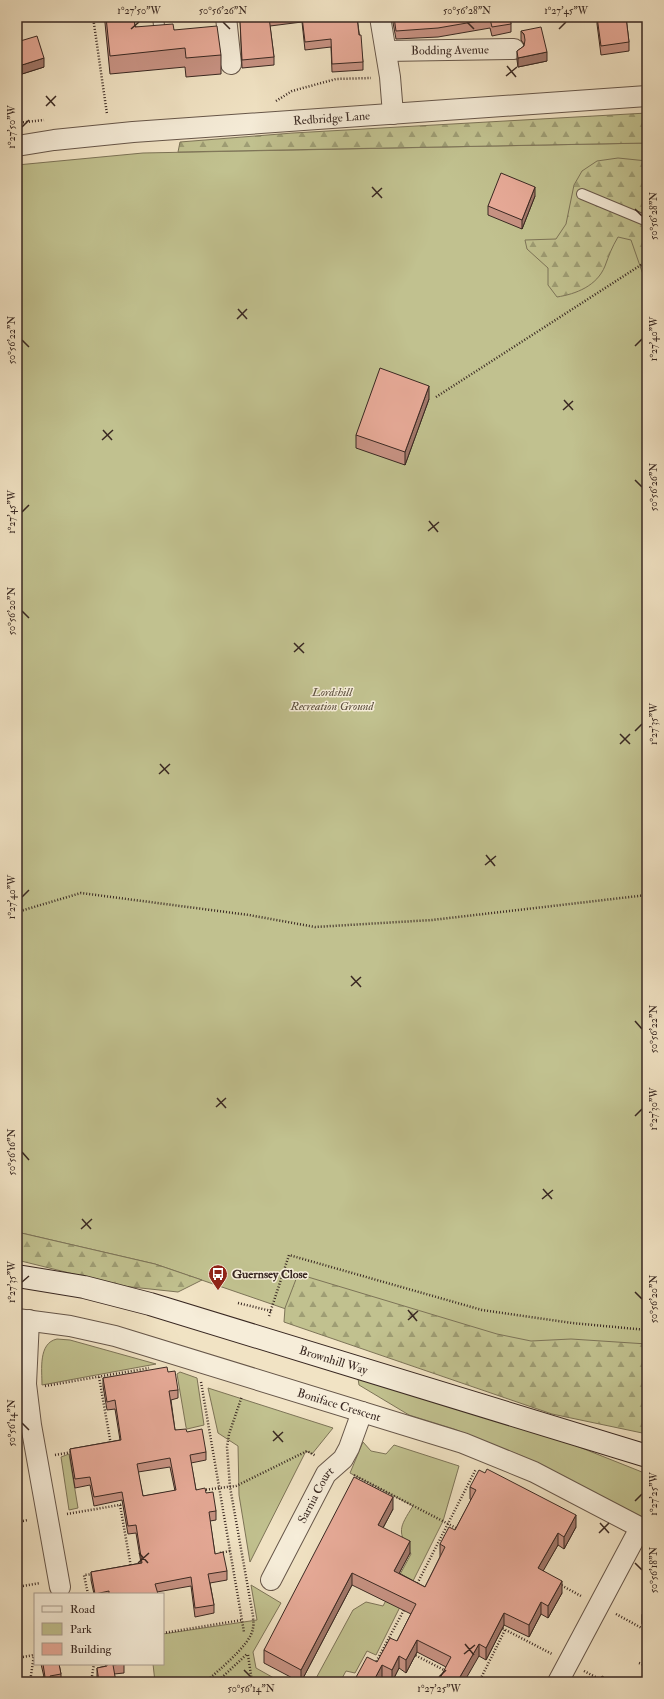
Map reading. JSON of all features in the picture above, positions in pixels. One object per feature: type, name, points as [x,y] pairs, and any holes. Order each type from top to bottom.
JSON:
[{"type":"street","points":[[226,17],[231,64]]},
{"type":"street","points":[[380,17],[390,77],[393,114]]},
{"type":"street","name":"Bodding Avenue","points":[[386,51],[514,49]]},
{"type":"street","name":"Redbridge Lane","points":[[17,146],[54,140],[133,132],[647,96]]},
{"type":"street","name":"Brownhill Way","points":[[17,1276],[84,1287],[150,1304],[647,1456]]},
{"type":"street","points":[[23,1319],[27,1390],[31,1425],[60,1587]]},
{"type":"street","name":"Boniface Crescent","points":[[23,1319],[70,1326],[115,1336],[463,1443],[486,1451],[534,1472],[644,1529]]},
{"type":"street","name":"Sarnia Court","points":[[271,1580],[326,1474],[343,1459],[349,1448],[362,1412]]},
{"type":"street","points":[[558,1682],[599,1606],[644,1529]]},
{"type":"lane","points":[[158,17],[160,34]]},
{"type":"lane","points":[[582,194],[647,220]]},
{"type":"path","points":[[93,17],[107,114]]},
{"type":"path","points":[[274,102],[292,91],[336,79],[390,77]]},
{"type":"path","points":[[101,114],[115,114]]},
{"type":"path","points":[[17,123],[49,119]]},
{"type":"path","points":[[436,397],[647,261]]},
{"type":"path","points":[[17,912],[81,893],[249,915],[315,927],[432,920],[647,894]]},
{"type":"path","points":[[269,1316],[289,1255],[482,1310],[572,1323],[647,1330]]},
{"type":"path","points":[[238,1303],[271,1311]]},
{"type":"path","points":[[197,1361],[244,1632]]},
{"type":"path","points":[[27,1390],[150,1367]]},
{"type":"path","points":[[99,1377],[111,1445]]},
{"type":"path","points":[[206,1682],[240,1650],[253,1629],[253,1616],[230,1487],[228,1447],[229,1434],[244,1391]]},
{"type":"path","points":[[201,1430],[209,1428]]},
{"type":"path","points":[[103,1446],[118,1444]]},
{"type":"path","points":[[37,1458],[74,1451]]},
{"type":"path","points":[[415,1590],[486,1451]]},
{"type":"path","points":[[196,1491],[219,1487]]},
{"type":"path","points":[[48,1517],[128,1503]]},
{"type":"path","points":[[120,1505],[131,1568],[124,1569]]},
{"type":"path","points":[[448,1524],[462,1532]]},
{"type":"path","points":[[215,1554],[230,1551]]},
{"type":"path","points":[[88,1593],[84,1575],[100,1573]]},
{"type":"path","points":[[558,1584],[647,1631]]},
{"type":"path","points":[[371,1662],[375,1664],[408,1602]]},
{"type":"path","points":[[164,1633],[242,1620]]},
{"type":"path","points":[[499,1626],[568,1663]]},
{"type":"path","points":[[479,1682],[506,1630]]},
{"type":"path","points":[[408,1651],[448,1672],[443,1677]]},
{"type":"path","points":[[217,1682],[248,1654],[252,1682]]},
{"type":"path","points":[[17,1658],[34,1655]]},
{"type":"path","points":[[30,1682],[34,1660]]},
{"type":"path","points":[[639,1663],[647,1666]]},
{"type":"path","points":[[91,1682],[94,1665]]},
{"type":"path","points":[[641,1682],[647,1670]]},
{"type":"path","points":[[342,1682],[344,1679],[350,1682]]},
{"type":"green space","points":[[647,113],[647,143],[178,152],[180,142],[293,133]]},
{"type":"green space","name":"Lordshill Recreation Ground","points":[[647,143],[647,1421],[574,1408],[155,1264],[17,1232],[17,165],[143,153]]},
{"type":"green space","points":[[618,158],[647,161],[647,286],[631,240],[618,237],[605,266],[597,279],[585,288],[571,294],[557,297],[548,285],[548,268],[527,249],[525,240],[556,239],[566,224],[574,185],[582,171],[597,161]]},
{"type":"green space","points":[[17,1232],[155,1264],[202,1280],[178,1292],[122,1286],[17,1260]]},
{"type":"green space","points":[[298,1274],[497,1334],[531,1341],[571,1339],[647,1344],[647,1434],[552,1414],[284,1322],[285,1308]]},
{"type":"green space","points":[[57,1339],[70,1340],[156,1364],[42,1385],[42,1358],[44,1351],[51,1342]]},
{"type":"green space","points":[[180,1372],[197,1378],[204,1425],[187,1429],[186,1427],[177,1374]]},
{"type":"green space","points":[[357,1372],[544,1433],[647,1474],[647,1522],[522,1456],[454,1429],[409,1415],[359,1385]]},
{"type":"green space","points":[[208,1388],[333,1428],[312,1454],[306,1451],[250,1562],[239,1495],[238,1446],[218,1433]]},
{"type":"green space","points":[[363,1442],[371,1451],[386,1454],[394,1445],[459,1466],[443,1521],[376,1655],[367,1651],[355,1673],[346,1671],[340,1682],[314,1682],[353,1610],[366,1602],[383,1606],[411,1554],[403,1540],[402,1530],[405,1520],[413,1506],[350,1473]]},
{"type":"green space","points":[[69,1454],[78,1508],[69,1510],[61,1457]]},
{"type":"green space","points":[[251,1585],[281,1603],[253,1652],[256,1668],[281,1682],[155,1682],[153,1665],[164,1665],[164,1634],[257,1620]]},
{"type":"building","points":[[106,17],[134,17],[135,27],[173,24],[174,30],[217,26],[221,55],[186,58],[185,48],[110,56]]},
{"type":"building","points":[[241,17],[269,17],[274,57],[242,60]]},
{"type":"building","points":[[302,17],[357,17],[359,35],[361,35],[363,62],[332,64],[331,39],[305,42]]},
{"type":"building","points":[[394,17],[510,17],[511,24],[492,27],[490,19],[438,28],[396,31]]},
{"type":"building","points":[[597,17],[626,17],[629,42],[601,46]]},
{"type":"building","points":[[541,27],[547,52],[518,58],[517,51],[524,46],[525,40],[524,34],[521,31]]},
{"type":"building","points":[[37,36],[44,58],[22,65],[17,49],[17,42]]},
{"type":"building","points":[[501,173],[535,187],[522,220],[488,206]]},
{"type":"building","points":[[380,368],[429,386],[405,452],[356,435]]},
{"type":"building","points":[[167,1367],[168,1372],[175,1371],[178,1390],[169,1391],[175,1430],[186,1429],[187,1432],[202,1429],[206,1452],[190,1455],[196,1490],[205,1488],[206,1493],[213,1492],[216,1511],[209,1512],[215,1554],[223,1552],[227,1571],[208,1574],[214,1605],[195,1608],[191,1577],[155,1584],[158,1593],[109,1593],[109,1591],[95,1593],[91,1572],[142,1563],[136,1525],[128,1526],[122,1492],[94,1497],[90,1477],[75,1479],[70,1449],[121,1440],[115,1400],[107,1402],[103,1378]],"holes":[[[170,1458],[176,1490],[143,1496],[137,1464]]]},
{"type":"building","points":[[487,1469],[576,1515],[564,1537],[558,1533],[538,1568],[562,1581],[548,1606],[541,1602],[529,1625],[504,1613],[486,1648],[479,1644],[457,1682],[438,1682],[451,1657],[417,1640],[406,1660],[399,1656],[392,1670],[382,1665],[373,1682],[356,1682],[354,1681],[367,1657],[377,1662],[390,1638],[397,1641],[416,1604],[352,1573],[301,1670],[264,1650],[354,1477],[393,1497],[378,1525],[410,1541],[394,1571],[425,1587],[445,1547],[440,1544],[449,1527],[455,1530],[476,1490],[470,1487],[479,1470],[485,1473]]},
{"type":"building","points":[[647,1606],[647,1618],[642,1615]]},
{"type":"building","points":[[43,1665],[59,1665],[61,1674],[50,1676],[51,1682],[34,1682],[34,1679],[45,1677]]},
{"type":"building","points":[[113,1665],[116,1682],[99,1682],[97,1668]]},
{"type":"building","points":[[602,1676],[612,1682],[599,1682]]},
{"type":"place","name":"Guernsey Close","points":[[218,1291]]}]
